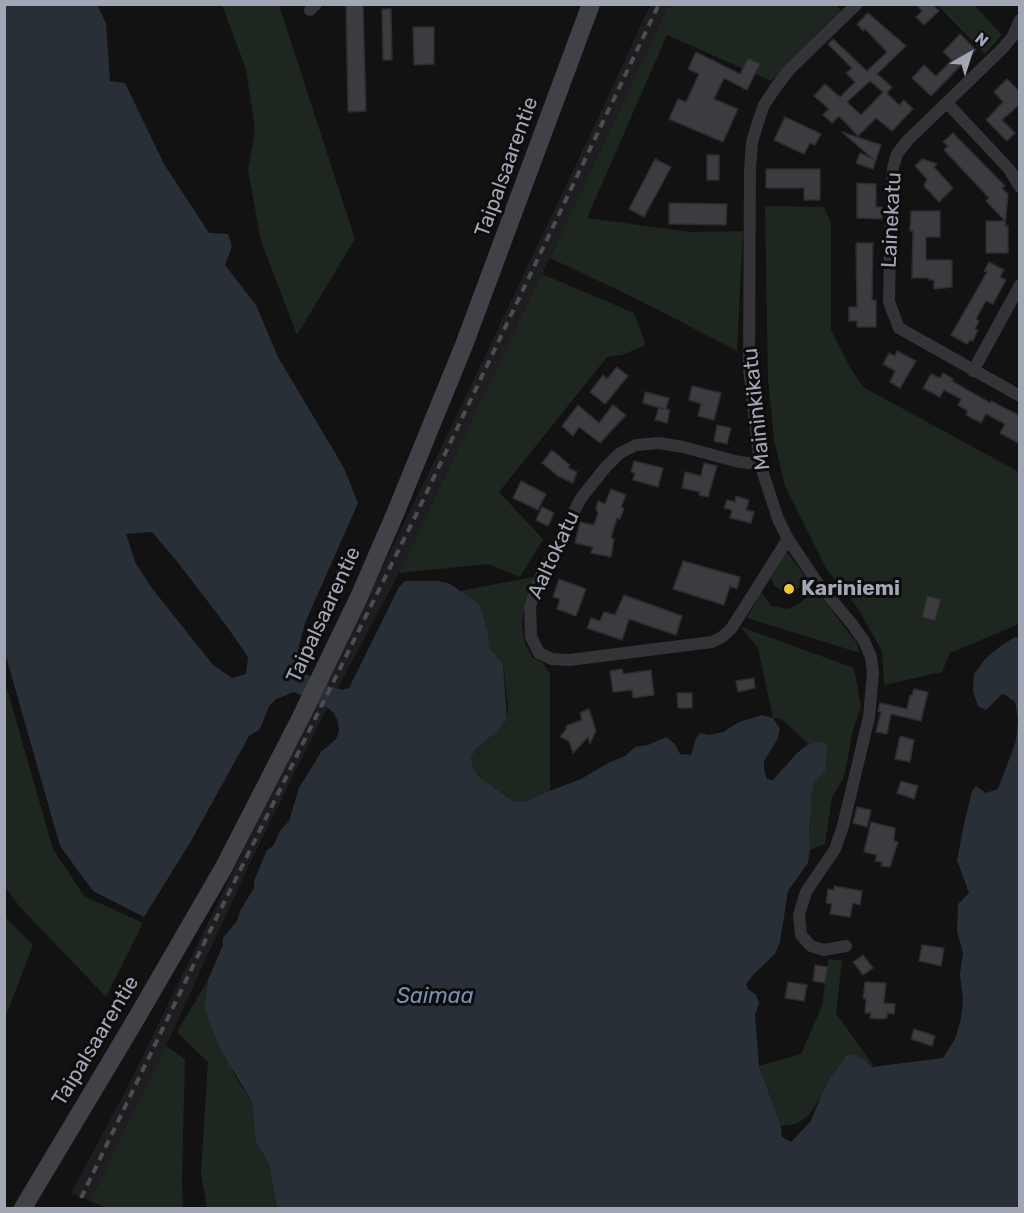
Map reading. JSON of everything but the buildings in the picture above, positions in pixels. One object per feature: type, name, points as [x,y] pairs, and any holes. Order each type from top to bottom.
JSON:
[{"type":"main road","name":"Taipalsaarentie","points":[[22,1209],[136,1019],[218,876],[302,715],[359,597],[429,435],[591,4]]},
{"type":"street","name":"Maininkikatu","points":[[846,946],[824,950],[811,946],[801,935],[799,915],[806,892],[835,849],[843,826],[869,717],[873,689],[871,657],[864,641],[788,539],[778,519],[760,464],[749,369],[750,169],[752,142],[764,105],[792,67],[857,4]]},
{"type":"street","name":"Lainekatu","points":[[1020,20],[1013,36],[1003,48],[907,141],[897,154],[893,168],[889,302],[899,328],[1020,396]]},
{"type":"street","points":[[947,103],[1009,169],[1020,187]]},
{"type":"street","points":[[973,370],[1020,285]]},
{"type":"street","name":"Aaltokatu","points":[[760,464],[739,462],[659,443],[636,445],[620,453],[581,498],[536,586],[530,607],[531,637],[540,653],[552,659],[570,660],[712,642],[722,637],[730,628],[788,539]]},
{"type":"shaded area","points":[[222,5],[279,5],[355,239],[297,335],[261,241],[248,170],[255,130],[246,69]]},
{"type":"shaded area","points":[[650,5],[669,5],[399,573],[322,718],[248,867],[166,1046],[90,1201],[71,1193],[126,1090],[454,421]]},
{"type":"shaded area","points":[[669,5],[837,5],[842,12],[771,81],[667,35],[587,218],[690,232],[743,231],[737,351],[639,300],[550,258]]},
{"type":"shaded area","points":[[937,5],[974,5],[1002,35],[985,54]]},
{"type":"shaded area","points":[[765,206],[824,207],[831,223],[831,330],[863,387],[1019,472],[1019,624],[950,653],[942,672],[884,685],[882,651],[857,607],[827,570],[785,486],[774,440],[768,379]]},
{"type":"shaded area","points":[[542,274],[634,313],[646,345],[622,355],[607,357],[499,492],[543,539],[520,577],[488,564],[399,573]]},
{"type":"shaded area","points":[[787,552],[806,578],[802,587],[782,590],[774,586],[771,578]]},
{"type":"shaded area","points":[[533,577],[525,600],[522,624],[525,644],[533,658],[542,662],[550,674],[550,791],[526,802],[514,802],[479,777],[472,769],[471,758],[475,748],[494,734],[507,720],[508,706],[503,664],[489,647],[488,633],[459,591]]},
{"type":"shaded area","points":[[816,590],[856,642],[860,653],[747,618],[761,592],[772,606],[787,609],[800,603]]},
{"type":"shaded area","points":[[741,627],[854,668],[861,707],[853,730],[844,777],[832,798],[825,844],[810,850],[809,823],[812,809],[809,801],[814,783],[825,772],[821,741],[808,744],[782,719],[773,718],[758,648]]},
{"type":"shaded area","points":[[5,682],[53,849],[84,896],[143,923],[106,997],[20,907],[5,887]]},
{"type":"shaded area","points":[[4,917],[33,945],[5,1018]]},
{"type":"shaded area","points":[[828,959],[842,961],[836,1013],[873,1065],[872,1067],[866,1061],[828,1081],[820,1099],[808,1116],[796,1124],[781,1126],[759,1066],[801,1054],[822,1006]]},
{"type":"shaded area","points":[[208,980],[204,1007],[236,1078],[252,1102],[256,1142],[269,1164],[277,1208],[207,1208],[201,1174],[208,1062],[177,1032]]},
{"type":"shaded area","points":[[166,1046],[185,1059],[183,1208],[106,1208],[90,1201]]},
{"type":"water","name":"Saimaa","points":[[5,5],[97,5],[106,23],[110,81],[125,83],[164,164],[209,233],[228,234],[232,246],[225,265],[256,305],[278,357],[344,468],[358,503],[305,623],[296,658],[298,667],[324,684],[342,690],[349,688],[399,587],[405,581],[439,581],[450,584],[479,604],[488,633],[489,647],[503,664],[507,720],[476,748],[471,758],[473,769],[479,777],[514,802],[526,802],[581,779],[625,756],[635,747],[648,745],[666,737],[675,744],[680,754],[691,755],[696,738],[700,733],[709,735],[723,732],[739,722],[762,715],[773,718],[780,729],[777,740],[764,761],[767,779],[773,780],[808,744],[821,741],[827,746],[825,772],[814,783],[810,801],[812,809],[809,823],[808,863],[788,891],[780,942],[775,954],[746,984],[748,989],[756,995],[759,1003],[755,1015],[759,1066],[781,1126],[782,1137],[791,1142],[810,1122],[828,1081],[846,1056],[854,1054],[872,1067],[943,1058],[955,1039],[961,1019],[963,1000],[960,974],[963,953],[957,931],[958,904],[969,893],[957,860],[964,824],[972,791],[976,786],[986,793],[998,789],[1016,741],[1018,719],[1015,702],[1002,694],[986,710],[978,706],[973,691],[974,674],[986,658],[1002,645],[1019,637],[1019,1208],[277,1208],[269,1164],[256,1142],[252,1102],[221,1050],[204,1007],[208,980],[223,945],[223,938],[237,921],[240,911],[254,888],[254,881],[267,850],[273,846],[280,831],[289,821],[299,788],[321,752],[336,739],[339,731],[338,721],[333,712],[326,707],[294,692],[276,699],[269,706],[260,729],[249,736],[191,841],[144,917],[93,891],[60,846],[5,653]],"holes":[[[152,532],[176,560],[248,657],[246,674],[232,678],[213,665],[151,587],[135,562],[126,534]]]},
{"type":"railway","points":[[81,1198],[207,937],[415,517],[659,4]]},
{"type":"place","name":"Kariniemi","points":[[789,589]]}]
